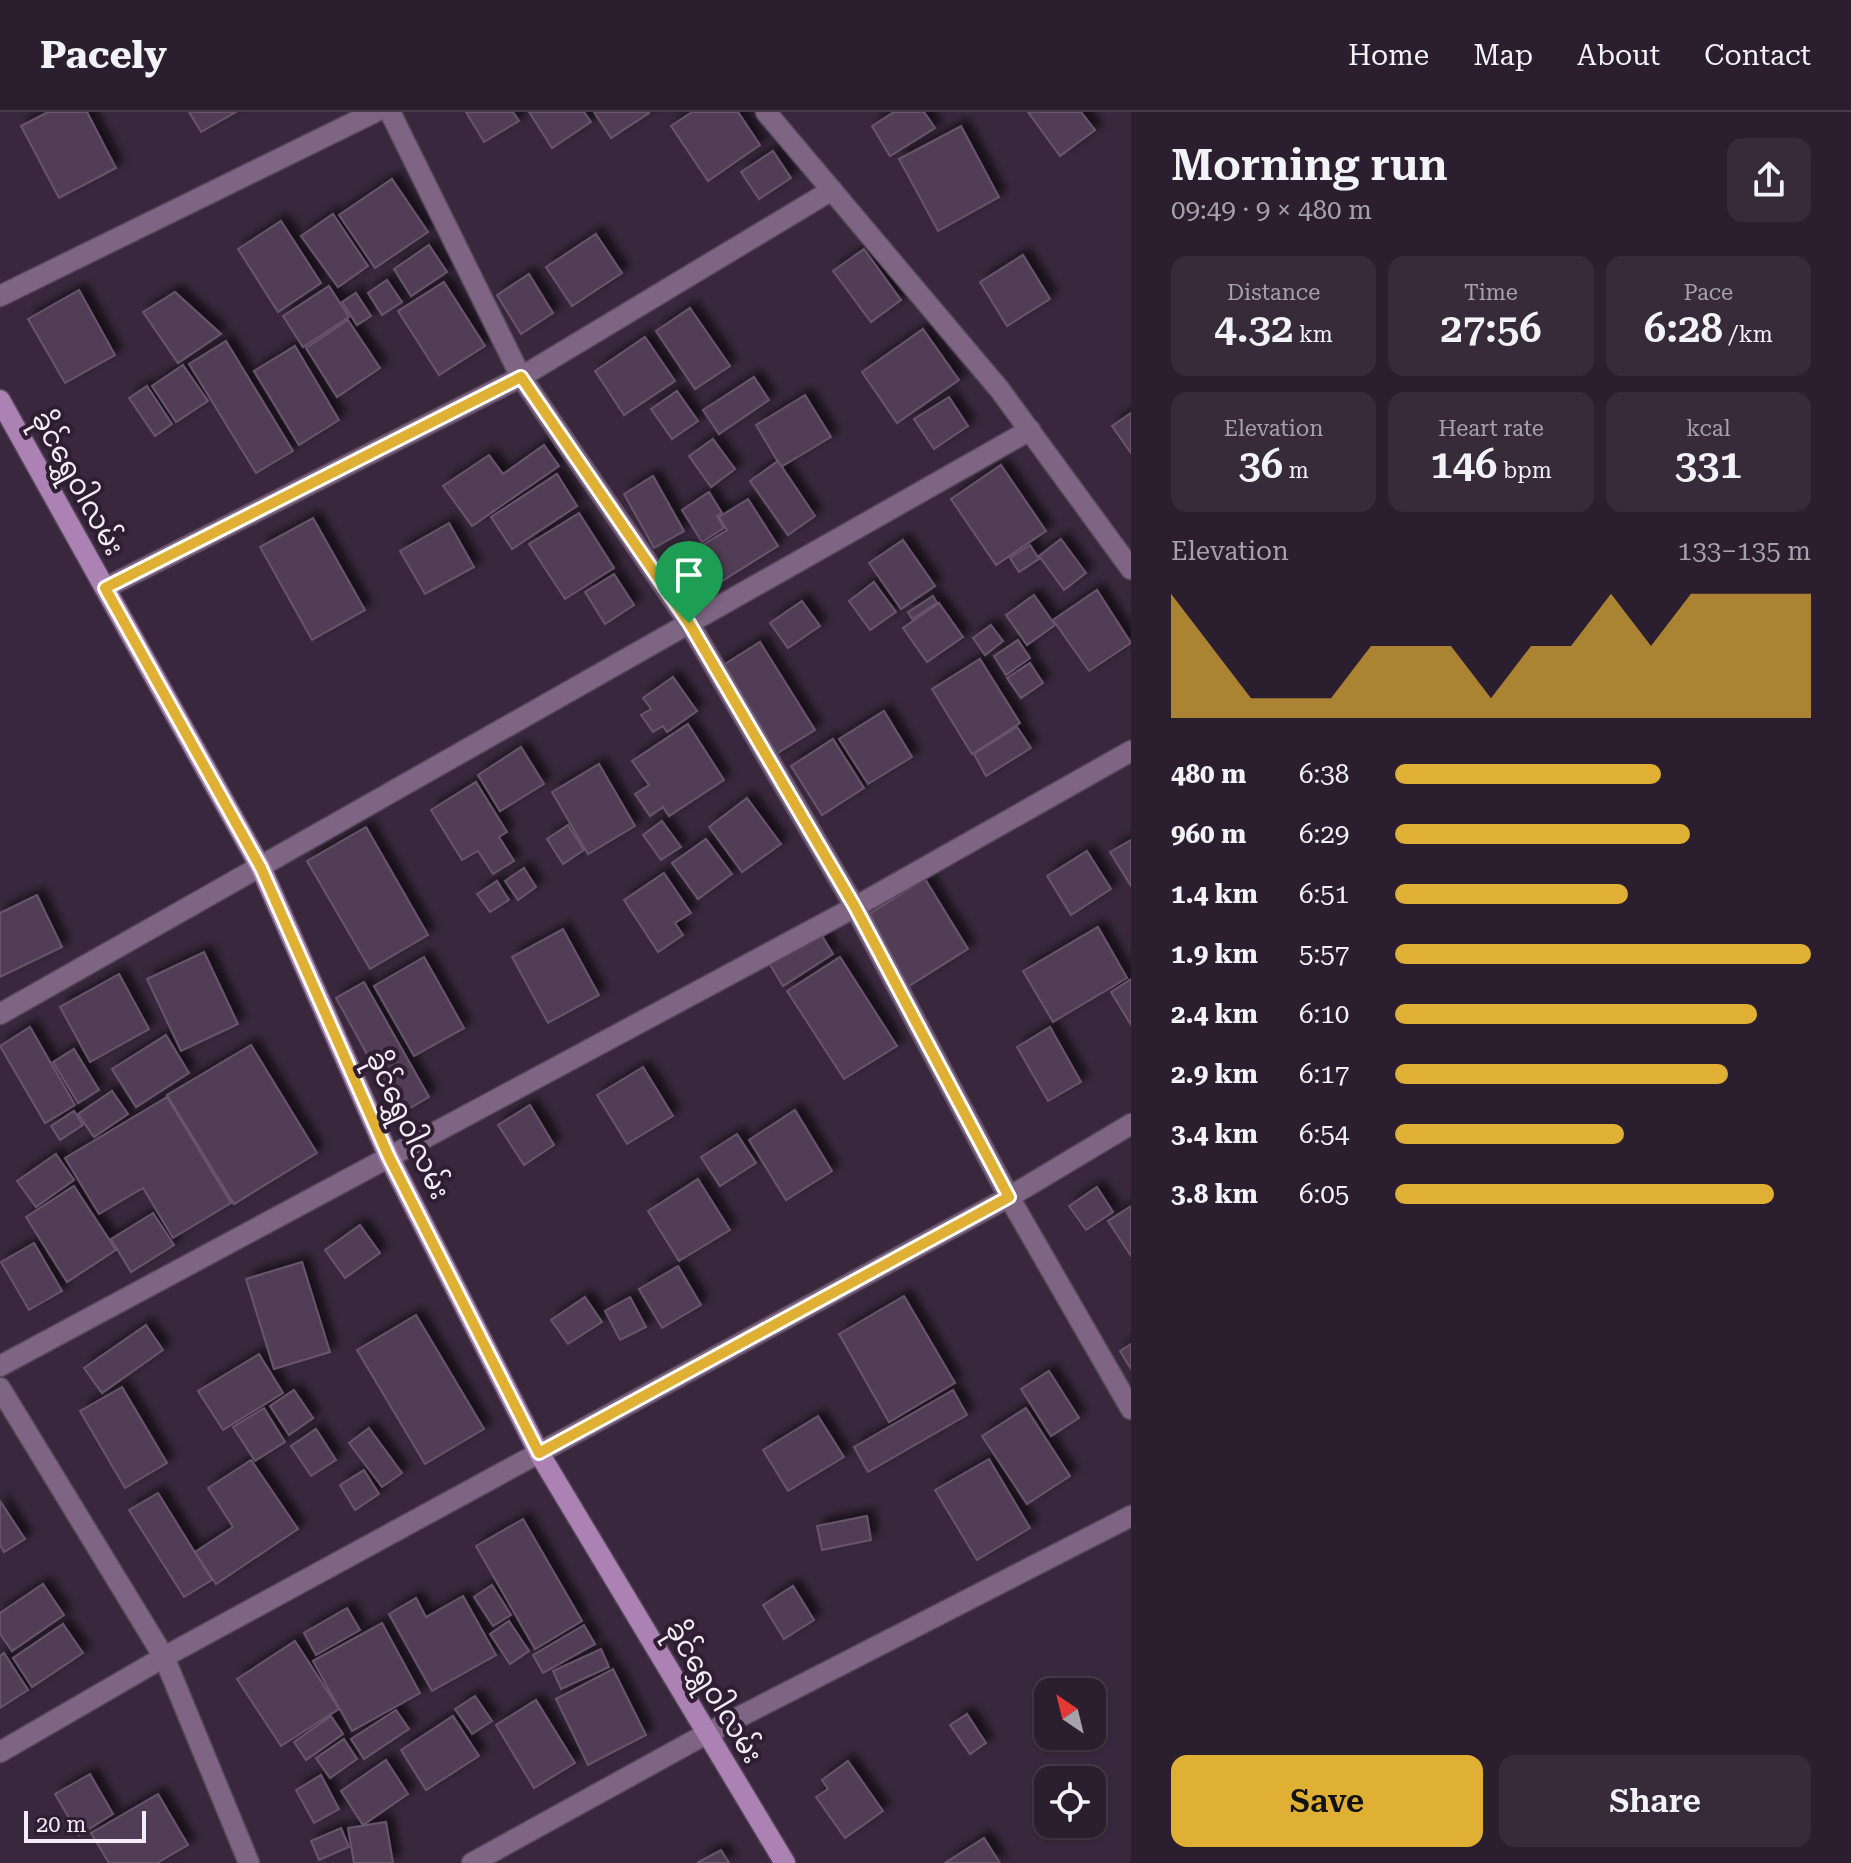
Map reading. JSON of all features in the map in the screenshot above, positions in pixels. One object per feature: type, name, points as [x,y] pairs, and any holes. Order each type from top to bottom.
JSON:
[{"type":"street","points":[[0,296],[375,112]]},
{"type":"street","points":[[390,112],[521,377],[689,623],[855,907],[1009,1197],[1131,1409]]},
{"type":"street","points":[[766,112],[1030,430],[1131,569]]},
{"type":"street","points":[[105,588],[521,377],[832,190]]},
{"type":"street","name":"ခိုင်ရွှေဝါလမ်း","points":[[0,400],[261,868],[389,1157],[539,1453],[785,1863]]},
{"type":"street","points":[[0,1014],[1030,430]]},
{"type":"street","points":[[0,1366],[855,907],[1131,751]]},
{"type":"street","points":[[0,1752],[164,1657],[1009,1197],[1131,1124]]},
{"type":"street","points":[[0,1388],[164,1657],[249,1863]]},
{"type":"street","points":[[472,1863],[706,1734],[1131,1516]]},
{"type":"building","points":[[48,112],[87,112],[116,168],[59,198],[21,126]]},
{"type":"building","points":[[189,112],[236,112],[201,132]]},
{"type":"building","points":[[466,112],[513,112],[519,121],[484,142]]},
{"type":"building","points":[[529,112],[584,112],[591,122],[552,148]]},
{"type":"building","points":[[594,112],[648,112],[649,113],[611,138]]},
{"type":"building","points":[[692,112],[738,112],[760,145],[708,181],[671,126]]},
{"type":"building","points":[[894,112],[924,112],[935,128],[890,156],[872,126]]},
{"type":"building","points":[[1028,112],[1081,112],[1095,130],[1060,156]]},
{"type":"building","points":[[961,126],[999,197],[938,231],[899,159]]},
{"type":"building","points":[[773,151],[791,178],[759,199],[741,172]]},
{"type":"building","points":[[392,179],[428,232],[375,268],[339,215]]},
{"type":"building","points":[[333,214],[368,266],[338,287],[301,236]]},
{"type":"building","points":[[281,221],[321,283],[278,312],[238,249]]},
{"type":"building","points":[[596,234],[622,273],[572,306],[546,267]]},
{"type":"building","points":[[429,245],[447,272],[411,296],[394,269]]},
{"type":"building","points":[[864,249],[901,300],[871,322],[833,271]]},
{"type":"building","points":[[1023,255],[1050,299],[1007,326],[980,282]]},
{"type":"building","points":[[529,274],[553,313],[521,334],[497,295]]},
{"type":"building","points":[[387,280],[402,302],[382,315],[368,293]]},
{"type":"building","points":[[444,282],[485,346],[439,375],[398,311]]},
{"type":"building","points":[[329,286],[349,317],[303,347],[283,316]]},
{"type":"building","points":[[79,290],[115,355],[65,383],[28,319]]},
{"type":"building","points":[[175,292],[221,334],[178,363],[143,312]]},
{"type":"building","points":[[356,293],[371,316],[357,325],[342,302]]},
{"type":"building","points":[[690,308],[730,366],[695,389],[656,331]]},
{"type":"building","points":[[348,320],[380,368],[337,397],[306,348]]},
{"type":"building","points":[[923,329],[959,380],[897,423],[862,372]]},
{"type":"building","points":[[645,337],[675,381],[624,415],[595,371]]},
{"type":"building","points":[[226,341],[293,451],[256,473],[189,364]]},
{"type":"building","points":[[295,346],[339,420],[299,445],[254,371]]},
{"type":"building","points":[[183,365],[208,401],[176,422],[152,386]]},
{"type":"building","points":[[754,377],[769,400],[719,434],[703,410]]},
{"type":"building","points":[[147,386],[172,424],[155,436],[129,398]]},
{"type":"building","points":[[677,391],[698,421],[672,439],[651,409]]},
{"type":"building","points":[[805,395],[831,437],[781,467],[756,425]]},
{"type":"building","points":[[949,397],[968,426],[934,449],[914,419]]},
{"type":"building","points":[[1131,413],[1131,453],[1112,426]]},
{"type":"building","points":[[713,439],[735,469],[711,487],[689,456]]},
{"type":"building","points":[[544,445],[559,466],[472,526],[443,486],[489,455],[503,474]]},
{"type":"building","points":[[778,461],[815,516],[788,535],[750,481]]},
{"type":"building","points":[[1001,465],[1046,531],[996,565],[951,499]]},
{"type":"building","points":[[557,474],[577,506],[512,549],[491,517]]},
{"type":"building","points":[[653,476],[684,531],[654,548],[624,494]]},
{"type":"building","points":[[709,492],[722,513],[717,516],[724,528],[702,542],[682,510]]},
{"type":"building","points":[[748,499],[778,546],[722,581],[701,546],[727,530],[719,517]]},
{"type":"building","points":[[579,513],[614,568],[565,599],[529,544]]},
{"type":"building","points":[[313,518],[365,610],[312,640],[260,547]]},
{"type":"building","points":[[449,523],[474,567],[425,594],[400,551]]},
{"type":"building","points":[[1061,539],[1086,573],[1064,590],[1039,556]]},
{"type":"building","points":[[903,540],[935,586],[901,609],[869,563]]},
{"type":"building","points":[[1030,545],[1039,559],[1019,572],[1010,558]]},
{"type":"building","points":[[614,574],[634,605],[605,624],[585,592]]},
{"type":"building","points":[[874,582],[896,612],[870,630],[849,601]]},
{"type":"building","points":[[1097,590],[1131,643],[1089,671],[1053,620]]},
{"type":"building","points":[[1034,595],[1055,625],[1027,645],[1006,615]]},
{"type":"building","points":[[933,596],[937,603],[912,619],[908,612]]},
{"type":"building","points":[[802,601],[820,626],[788,648],[770,623]]},
{"type":"building","points":[[939,603],[963,637],[927,662],[903,628]]},
{"type":"building","points":[[991,625],[1003,641],[985,655],[973,638]]},
{"type":"building","points":[[1018,640],[1030,658],[1006,675],[994,656]]},
{"type":"building","points":[[760,642],[815,730],[771,757],[717,669]]},
{"type":"building","points":[[980,659],[1020,723],[972,754],[932,689]]},
{"type":"building","points":[[1030,663],[1043,683],[1021,698],[1007,678]]},
{"type":"building","points":[[673,677],[697,711],[667,732],[663,726],[653,732],[641,715],[651,709],[643,698]]},
{"type":"building","points":[[884,711],[912,757],[868,784],[839,739]]},
{"type":"building","points":[[688,724],[724,780],[669,816],[663,807],[650,816],[635,794],[649,785],[632,761]]},
{"type":"building","points":[[1017,727],[1031,748],[986,776],[974,754]]},
{"type":"building","points":[[833,739],[864,788],[822,815],[791,766]]},
{"type":"building","points":[[521,747],[544,784],[500,811],[478,775]]},
{"type":"building","points":[[599,764],[635,826],[588,854],[552,792]]},
{"type":"building","points":[[476,782],[507,832],[499,837],[514,861],[493,874],[478,851],[462,860],[431,810]]},
{"type":"building","points":[[747,798],[781,844],[742,872],[709,827]]},
{"type":"building","points":[[662,821],[681,847],[661,860],[643,835]]},
{"type":"building","points":[[568,825],[584,850],[563,864],[547,839]]},
{"type":"building","points":[[366,827],[428,935],[370,969],[307,861]]},
{"type":"building","points":[[706,839],[732,874],[698,899],[672,863]]},
{"type":"building","points":[[1131,840],[1131,886],[1110,852]]},
{"type":"building","points":[[1087,851],[1111,889],[1071,915],[1047,876]]},
{"type":"building","points":[[524,868],[536,887],[518,900],[505,881]]},
{"type":"building","points":[[664,873],[691,913],[675,923],[683,935],[658,952],[624,900]]},
{"type":"building","points":[[925,879],[968,949],[909,986],[866,916]]},
{"type":"building","points":[[497,881],[509,900],[490,912],[477,894]]},
{"type":"building","points":[[37,895],[62,947],[0,977],[0,913]]},
{"type":"building","points":[[1098,927],[1127,978],[1053,1022],[1023,971]]},
{"type":"building","points":[[563,929],[599,995],[548,1023],[512,957]]},
{"type":"building","points":[[819,931],[833,954],[783,986],[769,963]]},
{"type":"building","points":[[204,952],[238,1024],[181,1051],[147,979]]},
{"type":"building","points":[[424,957],[464,1028],[414,1056],[374,986]]},
{"type":"building","points":[[840,957],[897,1046],[844,1079],[787,991]]},
{"type":"building","points":[[119,974],[149,1029],[90,1062],[60,1007]]},
{"type":"building","points":[[1131,979],[1131,1025],[1111,992]]},
{"type":"building","points":[[364,982],[429,1097],[400,1114],[336,998]]},
{"type":"building","points":[[30,1027],[75,1105],[45,1123],[0,1046]]},
{"type":"building","points":[[1050,1027],[1081,1082],[1048,1101],[1017,1047]]},
{"type":"building","points":[[166,1035],[189,1073],[136,1107],[112,1069]]},
{"type":"building","points":[[251,1045],[317,1153],[234,1204],[167,1095]]},
{"type":"building","points":[[74,1049],[99,1090],[78,1103],[53,1062]]},
{"type":"building","points":[[643,1067],[673,1116],[627,1144],[597,1095]]},
{"type":"building","points":[[112,1091],[128,1114],[94,1137],[78,1114]]},
{"type":"building","points":[[167,1097],[231,1203],[173,1238],[143,1188],[99,1214],[65,1158]]},
{"type":"building","points":[[530,1105],[554,1145],[524,1165],[498,1125]]},
{"type":"building","points":[[795,1110],[832,1171],[786,1200],[749,1140]]},
{"type":"building","points":[[74,1111],[83,1125],[60,1140],[51,1126]]},
{"type":"building","points":[[737,1134],[756,1163],[720,1186],[701,1157]]},
{"type":"building","points":[[56,1154],[74,1180],[36,1207],[17,1181]]},
{"type":"building","points":[[698,1179],[730,1230],[679,1261],[648,1211]]},
{"type":"building","points":[[74,1186],[116,1250],[67,1282],[26,1217]]},
{"type":"building","points":[[1097,1187],[1113,1212],[1086,1230],[1069,1206]]},
{"type":"building","points":[[1131,1206],[1131,1256],[1108,1221]]},
{"type":"building","points":[[153,1213],[174,1245],[131,1272],[111,1239]]},
{"type":"building","points":[[360,1225],[380,1253],[345,1278],[325,1250]]},
{"type":"building","points":[[34,1243],[62,1291],[29,1310],[1,1262]]},
{"type":"building","points":[[302,1262],[330,1352],[274,1369],[246,1279]]},
{"type":"building","points":[[678,1266],[701,1305],[662,1328],[639,1289]]},
{"type":"building","points":[[904,1296],[955,1383],[889,1422],[839,1334]]},
{"type":"building","points":[[585,1297],[602,1322],[568,1344],[551,1320]]},
{"type":"building","points":[[630,1297],[646,1327],[620,1340],[605,1311]]},
{"type":"building","points":[[416,1315],[484,1429],[425,1464],[357,1350]]},
{"type":"building","points":[[146,1325],[163,1350],[102,1393],[84,1368]]},
{"type":"building","points":[[1131,1344],[1131,1369],[1120,1351]]},
{"type":"building","points":[[259,1354],[283,1393],[223,1430],[198,1391]]},
{"type":"building","points":[[1049,1371],[1079,1418],[1051,1436],[1021,1389]]},
{"type":"building","points":[[122,1387],[167,1463],[125,1488],[80,1411]]},
{"type":"building","points":[[294,1390],[313,1418],[289,1435],[270,1406]]},
{"type":"building","points":[[953,1390],[967,1415],[868,1472],[854,1447]]},
{"type":"building","points":[[264,1408],[285,1442],[255,1461],[233,1427]]},
{"type":"building","points":[[1026,1408],[1070,1476],[1027,1504],[982,1436]]},
{"type":"building","points":[[818,1416],[844,1457],[788,1491],[763,1450]]},
{"type":"building","points":[[369,1428],[402,1473],[382,1487],[349,1443]]},
{"type":"building","points":[[316,1429],[336,1460],[311,1476],[291,1446]]},
{"type":"building","points":[[989,1459],[1030,1528],[977,1560],[935,1490]]},
{"type":"building","points":[[251,1460],[298,1529],[216,1584],[195,1552],[233,1527],[208,1488]]},
{"type":"building","points":[[364,1470],[379,1494],[355,1510],[340,1485]]},
{"type":"building","points":[[158,1493],[212,1580],[184,1597],[129,1510]]},
{"type":"building","points":[[0,1501],[25,1539],[4,1552],[0,1545]]},
{"type":"building","points":[[867,1516],[871,1540],[822,1550],[817,1526]]},
{"type":"building","points":[[523,1519],[582,1621],[535,1649],[476,1546]]},
{"type":"building","points":[[43,1584],[64,1615],[12,1651],[0,1634],[0,1613]]},
{"type":"building","points":[[492,1585],[511,1615],[493,1626],[474,1597]]},
{"type":"building","points":[[793,1586],[814,1620],[784,1639],[763,1605]]},
{"type":"building","points":[[463,1596],[496,1655],[432,1691],[389,1614],[416,1598],[426,1617]]},
{"type":"building","points":[[347,1608],[360,1630],[316,1655],[304,1633]]},
{"type":"building","points":[[509,1621],[529,1651],[510,1664],[490,1634]]},
{"type":"building","points":[[382,1623],[420,1693],[352,1731],[313,1661]]},
{"type":"building","points":[[63,1624],[83,1653],[32,1687],[13,1658]]},
{"type":"building","points":[[584,1625],[595,1644],[543,1673],[533,1655]]},
{"type":"building","points":[[295,1641],[339,1709],[281,1746],[237,1679]]},
{"type":"building","points":[[601,1649],[609,1667],[561,1689],[553,1671]]},
{"type":"building","points":[[4,1653],[28,1690],[0,1708],[0,1656]]},
{"type":"building","points":[[613,1669],[646,1735],[588,1765],[556,1699]]},
{"type":"building","points":[[475,1696],[492,1721],[472,1734],[455,1709]]},
{"type":"building","points":[[536,1700],[575,1763],[534,1788],[496,1725]]},
{"type":"building","points":[[396,1710],[409,1729],[364,1759],[351,1739]]},
{"type":"building","points":[[967,1714],[986,1743],[970,1754],[950,1725]]},
{"type":"building","points":[[331,1716],[343,1734],[306,1760],[294,1742]]},
{"type":"building","points":[[453,1716],[479,1756],[426,1790],[401,1750]]},
{"type":"building","points":[[344,1739],[357,1759],[330,1778],[316,1758]]},
{"type":"building","points":[[386,1760],[408,1794],[363,1825],[341,1791]]},
{"type":"building","points":[[848,1761],[883,1811],[845,1838],[816,1797],[828,1789],[822,1780]]},
{"type":"building","points":[[90,1774],[113,1814],[79,1835],[55,1794]]},
{"type":"building","points":[[321,1775],[339,1809],[314,1823],[296,1790]]},
{"type":"building","points":[[158,1794],[188,1845],[157,1863],[109,1863],[91,1833]]},
{"type":"building","points":[[386,1822],[393,1863],[354,1863],[348,1828]]},
{"type":"building","points":[[341,1828],[349,1847],[319,1860],[311,1841]]},
{"type":"building","points":[[984,1838],[1000,1863],[945,1863]]},
{"type":"building","points":[[721,1850],[729,1863],[697,1863]]},
{"type":"route","points":[[521,377],[689,623],[855,907],[1009,1197],[539,1453],[389,1157],[261,868],[105,588],[521,377]]}]
